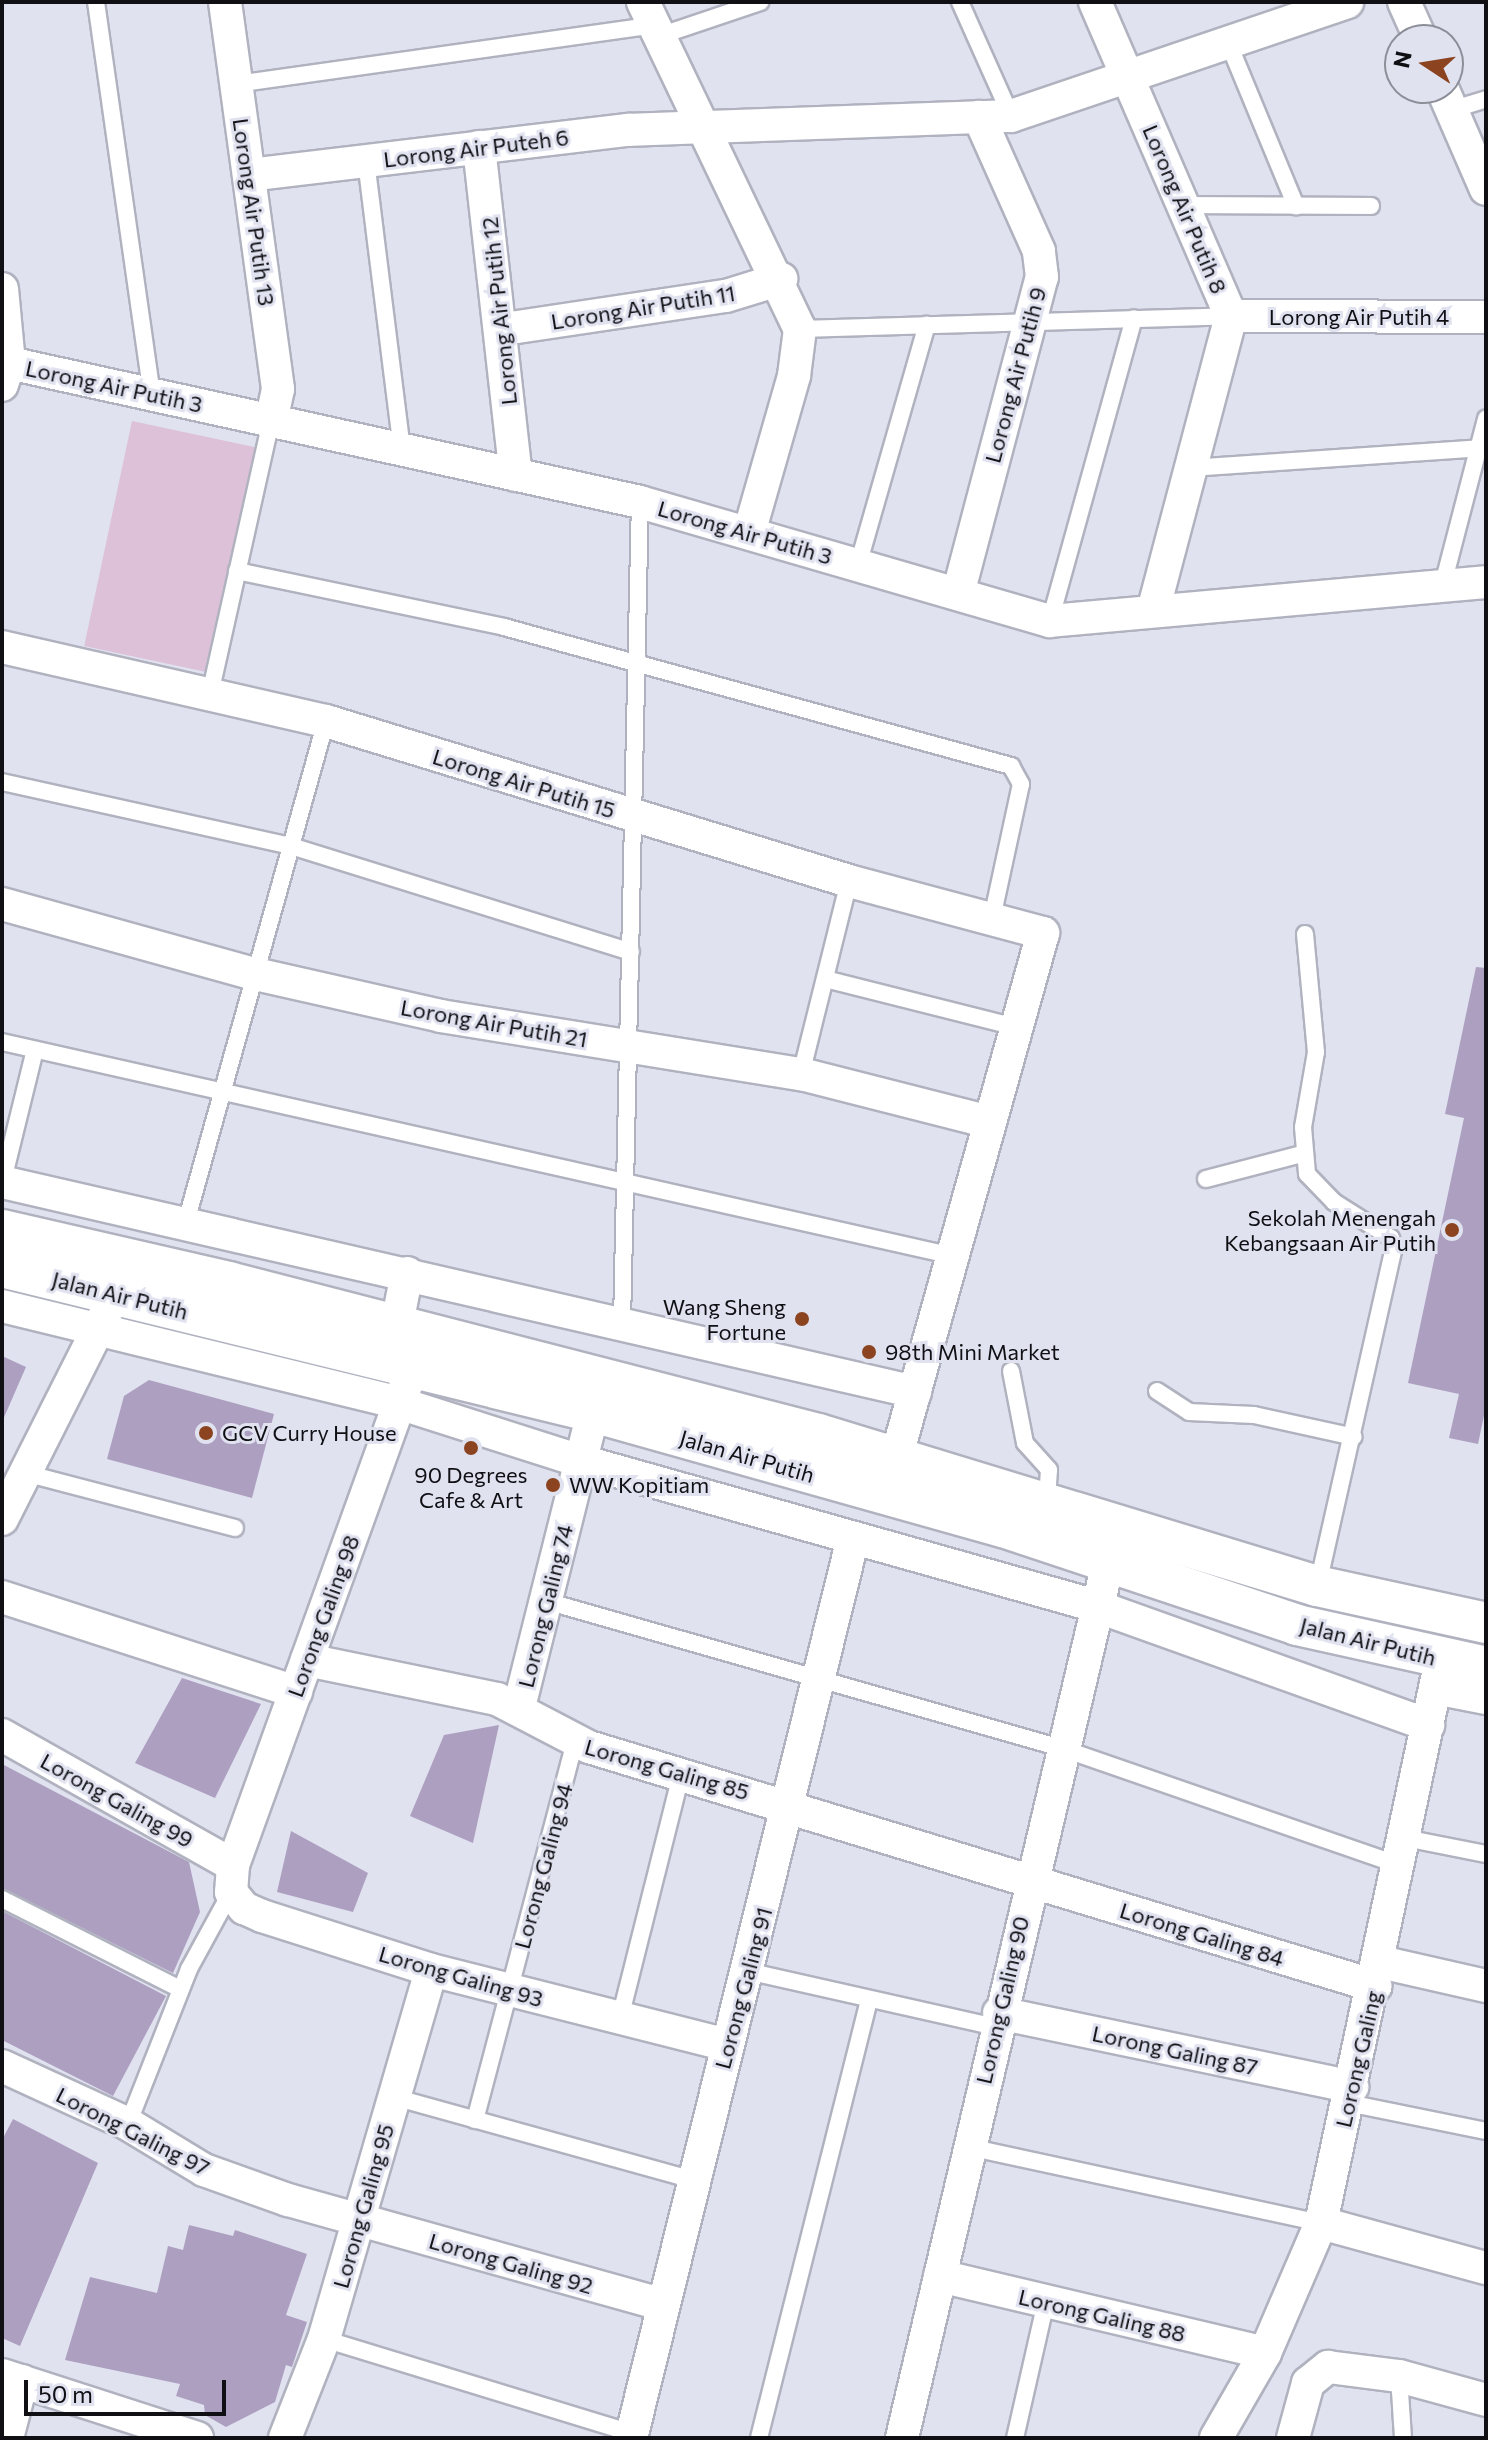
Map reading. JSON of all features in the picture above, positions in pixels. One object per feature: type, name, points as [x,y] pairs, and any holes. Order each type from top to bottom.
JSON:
[{"type":"street","name":"Lorong Air Putih 13","points":[[225,2],[278,389],[271,421]]},
{"type":"street","name":"Lorong Air Putih 8","points":[[1095,2],[1231,316],[1154,608]]},
{"type":"street","name":"Lorong Air Puteh 6","points":[[249,175],[479,147],[704,128],[995,117],[1347,2]]},
{"type":"street","points":[[1404,2],[1414,24]]},
{"type":"street","points":[[652,21],[781,279],[800,329],[794,376],[749,533]]},
{"type":"street","points":[[1448,104],[1486,189]]},
{"type":"street","name":"Lorong Air Putih 9","points":[[958,594],[1042,277],[1039,251],[995,117]]},
{"type":"street","name":"Lorong Air Putih 12","points":[[479,147],[504,329],[516,475]]},
{"type":"street","name":"Lorong Air Putih 11","points":[[504,329],[726,296],[781,279]]},
{"type":"street","points":[[2,289],[4,370]]},
{"type":"street","name":"Lorong Air Putih 4","points":[[1231,316],[1486,317]]},
{"type":"street","name":"Lorong Air Putih 3","points":[[4,370],[152,395],[640,502],[1050,621],[1154,608],[1486,582]]},
{"type":"street","name":"Lorong Air Putih 15","points":[[2,647],[326,721],[849,881],[1043,933],[1016,1027]]},
{"type":"street","name":"Lorong Air Putih 21","points":[[2,904],[255,974],[441,1016],[801,1074],[990,1122]]},
{"type":"street","points":[[891,1476],[1016,1027]]},
{"type":"street","points":[[2,1183],[186,1222],[915,1392]]},
{"type":"street","points":[[173,1270],[186,1222]]},
{"type":"street","name":"Jalan Air Putih","points":[[2,1230],[397,1324],[891,1476],[1108,1563],[1438,1674],[1486,1667]]},
{"type":"street","name":"Jalan Air Putih","points":[[2,1267],[115,1294],[301,1360],[413,1366],[593,1412],[891,1476],[1047,1501],[1317,1586],[1486,1623]]},
{"type":"street","points":[[397,1324],[407,1273]]},
{"type":"street","points":[[11,1493],[115,1294]]},
{"type":"street","points":[[2,1306],[97,1331],[301,1360],[399,1403],[581,1461],[1096,1606],[1428,1725]]},
{"type":"street","name":"Lorong Galing 98","points":[[232,1878],[413,1366]]},
{"type":"street","name":"Lorong Galing 74","points":[[519,1707],[593,1412]]},
{"type":"street","name":"Lorong Galing 91","points":[[631,2435],[727,2045],[790,1806],[853,1538]]},
{"type":"street","name":"Lorong Galing 90","points":[[902,2438],[1029,1882],[1108,1563]]},
{"type":"street","points":[[2,1597],[296,1692]]},
{"type":"street","name":"Lorong Galing 85","points":[[307,1660],[519,1707],[575,1742],[682,1772],[1029,1882]]},
{"type":"street","points":[[1438,1674],[1486,1698]]},
{"type":"street","name":"Lorong Galing","points":[[1216,2438],[1265,2353],[1321,2223],[1377,1974],[1438,1674]]},
{"type":"street","name":"Lorong Galing 99","points":[[2,1735],[232,1878]]},
{"type":"street","name":"Lorong Galing 93","points":[[232,1878],[244,1908],[262,1916],[431,1970],[727,2045]]},
{"type":"street","name":"Lorong Galing 84","points":[[1029,1882],[1377,1974],[1486,1986]]},
{"type":"street","name":"Lorong Galing 95","points":[[285,2438],[324,2339],[431,1970]]},
{"type":"street","name":"Lorong Galing 87","points":[[998,2020],[1350,2095]]},
{"type":"street","name":"Lorong Galing 97","points":[[2,2066],[128,2124],[191,2165],[358,2220]]},
{"type":"street","name":"Lorong Galing 92","points":[[358,2220],[663,2305]]},
{"type":"street","points":[[1321,2223],[1486,2268]]},
{"type":"street","name":"Lorong Galing 88","points":[[940,2276],[1265,2353]]},
{"type":"street","points":[[1293,2438],[1317,2372],[1346,2367],[1399,2376],[1486,2400]]},
{"type":"street","points":[[7,2438],[12,2378],[197,2438]]},
{"type":"lane","points":[[96,2],[152,395]]},
{"type":"lane","points":[[236,84],[760,2]]},
{"type":"lane","points":[[960,2],[995,117]]},
{"type":"lane","points":[[1228,42],[1296,206]]},
{"type":"lane","points":[[1464,99],[1486,99]]},
{"type":"lane","points":[[366,161],[402,449]]},
{"type":"lane","points":[[1183,205],[1371,206]]},
{"type":"lane","points":[[800,329],[1231,316]]},
{"type":"lane","points":[[1050,621],[1134,318]]},
{"type":"lane","points":[[858,565],[927,325]]},
{"type":"lane","points":[[1443,584],[1482,448],[1486,419]]},
{"type":"lane","points":[[210,694],[271,421]]},
{"type":"lane","points":[[1191,468],[1482,448]]},
{"type":"lane","points":[[622,1324],[640,502]]},
{"type":"lane","points":[[237,571],[504,627],[637,667],[1011,766],[1021,784],[992,918]]},
{"type":"lane","points":[[186,1222],[326,721]]},
{"type":"lane","points":[[2,782],[291,846],[631,952]]},
{"type":"lane","points":[[801,1074],[849,881]]},
{"type":"lane","points":[[1305,934],[1316,1052],[1302,1154],[1318,1188],[1391,1238],[1394,1247],[1354,1437],[1317,1586]]},
{"type":"lane","points":[[825,979],[1016,1027]]},
{"type":"lane","points":[[2,1042],[222,1095],[953,1256]]},
{"type":"lane","points":[[2,1183],[35,1050]]},
{"type":"lane","points":[[1206,1179],[1302,1154]]},
{"type":"lane","points":[[1011,1371],[1025,1443],[1049,1470],[1047,1501]]},
{"type":"lane","points":[[1157,1391],[1189,1412],[1254,1415],[1354,1437]]},
{"type":"lane","points":[[11,1493],[235,1528]]},
{"type":"lane","points":[[546,1601],[820,1675],[1402,1852],[1486,1854]]},
{"type":"lane","name":"Lorong Galing 94","points":[[475,2120],[575,1742]]},
{"type":"lane","points":[[620,2018],[682,1772]]},
{"type":"lane","points":[[128,2124],[180,1989],[232,1878]]},
{"type":"lane","points":[[2,1899],[180,1989]]},
{"type":"lane","points":[[747,1971],[869,2000],[998,2020]]},
{"type":"lane","points":[[759,2438],[869,2000]]},
{"type":"lane","points":[[1350,2095],[1486,2131]]},
{"type":"lane","points":[[394,2097],[694,2180]]},
{"type":"lane","points":[[969,2147],[1321,2223]]},
{"type":"lane","points":[[1015,2438],[1046,2301]]},
{"type":"lane","points":[[324,2339],[631,2435]]},
{"type":"lane","points":[[1399,2376],[1403,2438]]},
{"type":"shaded area","points":[[132,421],[255,447],[207,672],[84,646]]},
{"type":"building","points":[[1476,967],[1486,968],[1486,1406],[1478,1444],[1449,1438],[1459,1394],[1408,1383],[1464,1118],[1445,1114]]},
{"type":"building","points":[[2,1356],[26,1367],[2,1422]]},
{"type":"building","points":[[149,1380],[274,1414],[252,1498],[107,1459],[124,1396]]},
{"type":"building","points":[[182,1678],[261,1704],[215,1798],[135,1763]]},
{"type":"building","points":[[499,1725],[473,1843],[410,1816],[444,1735]]},
{"type":"building","points":[[2,1764],[189,1862],[200,1912],[173,1973],[2,1888]]},
{"type":"building","points":[[291,1831],[368,1873],[353,1912],[277,1892]]},
{"type":"building","points":[[2,1911],[166,1996],[113,2096],[2,2040]]},
{"type":"building","points":[[13,2119],[98,2163],[20,2346],[2,2338],[2,2140]]},
{"type":"building","points":[[189,2225],[233,2236],[235,2230],[307,2254],[286,2315],[307,2322],[292,2367],[286,2365],[275,2402],[226,2427],[205,2415],[204,2405],[176,2396],[180,2384],[65,2360],[90,2277],[157,2293],[168,2246],[183,2250]]},
{"type":"place","name":"Sekolah Menengah Kebangsaan Air Putih","points":[[1452,1230]]},
{"type":"place","name":"Wang Sheng Fortune","points":[[802,1319]]},
{"type":"place","name":"98th Mini Market","points":[[869,1352]]},
{"type":"place","name":"GCV Curry House","points":[[206,1433]]},
{"type":"place","name":"90 Degrees Cafe & Art","points":[[471,1448]]},
{"type":"place","name":"WW Kopitiam","points":[[553,1485]]}]
